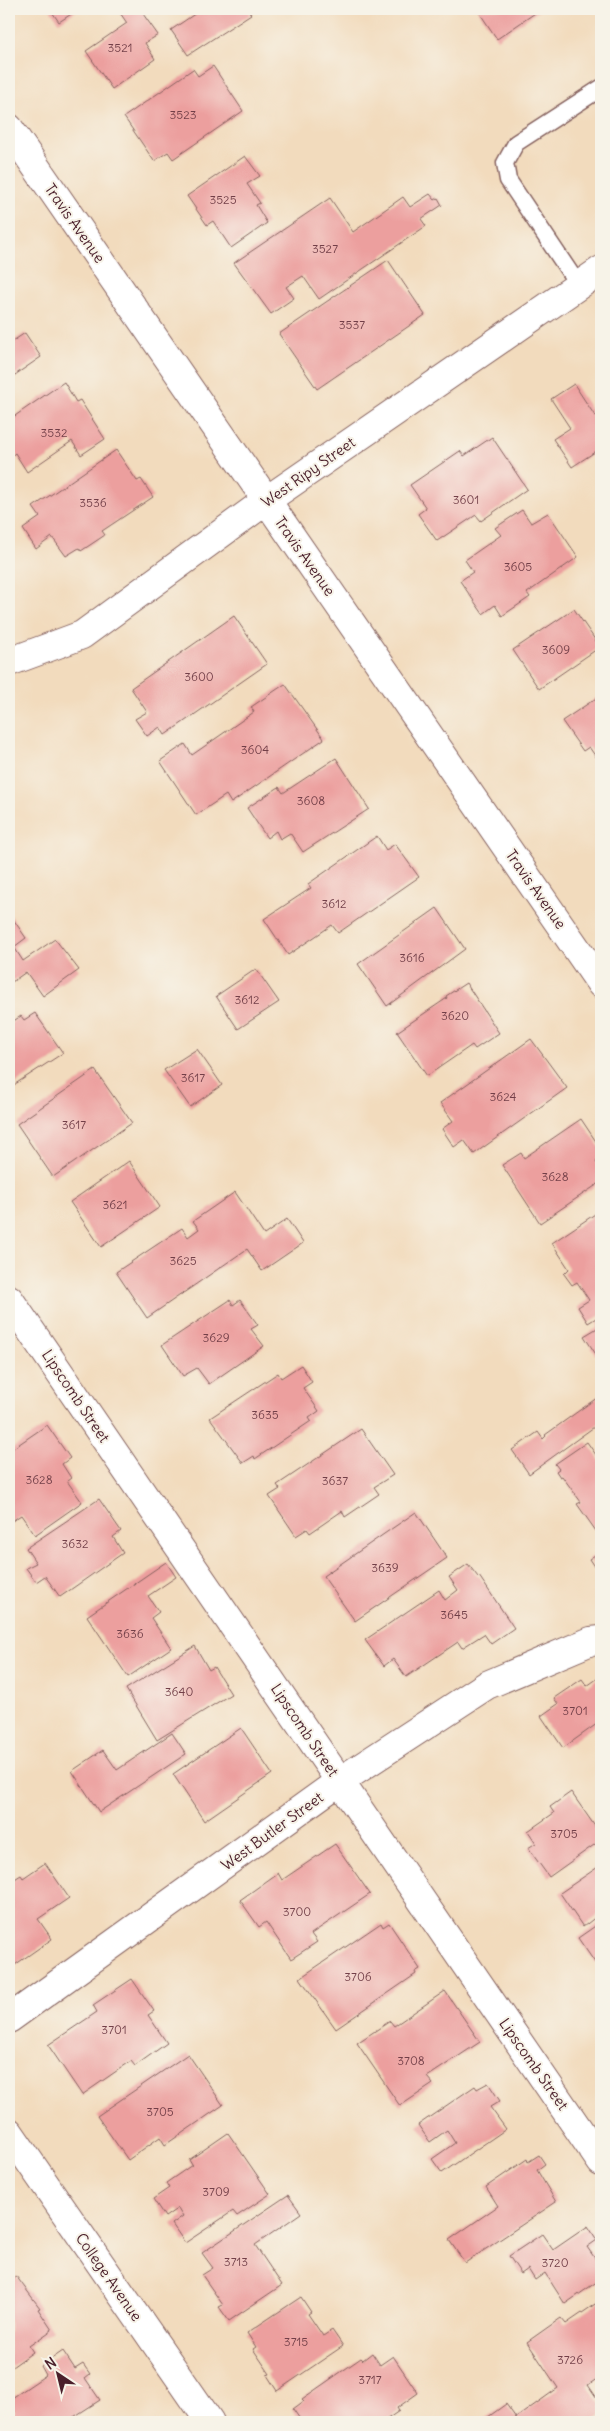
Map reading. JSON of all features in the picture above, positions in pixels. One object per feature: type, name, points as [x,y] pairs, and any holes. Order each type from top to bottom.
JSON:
[{"type":"street","name":"Travis Avenue","points":[[9,128],[601,984]]},
{"type":"street","name":"West Ripy Street","points":[[9,662],[82,635],[267,500],[601,270]]},
{"type":"street","name":"Lipscomb Street","points":[[9,1299],[601,2162]]},
{"type":"street","name":"West Butler Street","points":[[9,2019],[340,1782],[487,1685],[591,1642],[601,1640]]},
{"type":"street","name":"College Avenue","points":[[9,2132],[210,2422]]},
{"type":"lane","points":[[579,286],[508,180],[505,163],[516,143],[601,88]]},
{"type":"building","points":[[50,9],[79,9],[59,22]]},
{"type":"building","points":[[143,9],[146,12],[143,14],[158,35],[145,43],[155,59],[112,89],[86,51],[127,23],[118,10]]},
{"type":"building","points":[[202,9],[247,9],[251,14],[188,55],[171,30]]},
{"type":"building","points":[[477,9],[541,9],[497,39]]},
{"type":"building","points":[[213,66],[243,111],[173,159],[168,152],[154,161],[124,117],[193,69],[198,76]]},
{"type":"building","points":[[245,156],[260,176],[247,184],[260,203],[256,205],[267,223],[231,248],[213,221],[207,225],[187,196]]},
{"type":"building","points":[[430,194],[435,200],[438,198],[442,205],[421,219],[426,226],[319,299],[303,276],[286,287],[294,298],[271,314],[234,263],[330,198],[353,232],[403,197],[410,207]]},
{"type":"building","points":[[388,260],[425,315],[317,389],[279,334]]},
{"type":"building","points":[[25,333],[41,357],[9,379],[9,335],[13,341]]},
{"type":"building","points":[[64,382],[76,402],[80,400],[105,439],[81,455],[72,441],[27,472],[15,453],[9,458],[9,420]]},
{"type":"building","points":[[574,384],[595,416],[601,412],[601,448],[572,467],[553,439],[570,428],[551,399]]},
{"type":"building","points":[[492,437],[527,489],[481,521],[476,515],[437,541],[418,514],[426,508],[410,485],[460,451],[464,456]]},
{"type":"building","points":[[116,450],[137,481],[141,479],[153,497],[102,531],[105,535],[81,551],[79,548],[66,556],[52,537],[36,549],[23,529],[40,517],[33,507]]},
{"type":"building","points":[[522,510],[531,523],[548,513],[578,557],[527,593],[530,597],[502,616],[495,605],[483,614],[460,581],[473,572],[465,560],[501,535],[495,528]]},
{"type":"building","points":[[574,609],[600,647],[539,689],[513,650]]},
{"type":"building","points":[[234,616],[267,664],[165,735],[160,727],[147,736],[135,719],[147,712],[131,688]]},
{"type":"building","points":[[285,684],[324,739],[231,803],[226,795],[196,815],[160,761],[185,744],[192,755],[254,712],[251,707]]},
{"type":"building","points":[[601,695],[601,753],[596,757],[589,747],[583,751],[562,721]]},
{"type":"building","points":[[336,758],[369,809],[303,852],[290,833],[280,839],[276,831],[267,838],[247,808],[279,787],[283,793]]},
{"type":"building","points":[[377,836],[386,850],[395,844],[419,877],[338,933],[332,925],[288,955],[264,919],[311,888],[308,884]]},
{"type":"building","points":[[437,908],[465,949],[387,1006],[358,964]]},
{"type":"building","points":[[11,916],[26,938],[14,947],[23,961],[55,939],[79,970],[43,996],[26,972],[9,984],[9,917]]},
{"type":"building","points":[[256,969],[279,1002],[238,1029],[216,996]]},
{"type":"building","points":[[466,983],[499,1033],[475,1049],[472,1045],[427,1076],[397,1032]]},
{"type":"building","points":[[35,1013],[63,1053],[9,1088],[9,1024],[21,1016],[24,1020]]},
{"type":"building","points":[[531,1039],[567,1088],[474,1154],[464,1140],[454,1147],[442,1129],[453,1121],[440,1103]]},
{"type":"building","points":[[197,1049],[222,1085],[190,1107],[164,1070]]},
{"type":"building","points":[[95,1070],[132,1123],[53,1177],[17,1124]]},
{"type":"building","points":[[581,1119],[601,1149],[601,1158],[596,1162],[601,1170],[601,1182],[540,1223],[502,1165],[521,1153],[524,1158]]},
{"type":"building","points":[[129,1161],[160,1207],[101,1247],[70,1202]]},
{"type":"building","points":[[235,1192],[264,1235],[287,1219],[303,1243],[262,1271],[247,1249],[147,1318],[116,1272],[182,1228],[188,1237],[199,1229],[193,1221]]},
{"type":"building","points":[[601,1210],[601,1315],[588,1323],[578,1307],[589,1300],[577,1282],[572,1285],[564,1274],[569,1269],[552,1243]]},
{"type":"building","points":[[230,1300],[233,1305],[240,1300],[258,1325],[251,1329],[264,1346],[209,1384],[197,1368],[183,1376],[162,1345]]},
{"type":"building","points":[[601,1321],[601,1362],[584,1336],[599,1327],[597,1324]]},
{"type":"building","points":[[301,1365],[312,1382],[303,1388],[319,1411],[309,1418],[311,1421],[255,1459],[254,1456],[243,1463],[210,1418],[278,1373],[281,1378]]},
{"type":"building","points":[[601,1395],[601,1422],[529,1474],[512,1450],[538,1432],[543,1439],[545,1435]]},
{"type":"building","points":[[47,1425],[70,1458],[62,1464],[71,1478],[67,1481],[82,1502],[35,1535],[21,1515],[9,1523],[9,1451]]},
{"type":"building","points":[[361,1429],[393,1475],[374,1487],[379,1494],[345,1517],[342,1511],[310,1533],[307,1529],[296,1536],[269,1496],[280,1489],[277,1485]]},
{"type":"building","points":[[587,1442],[601,1462],[601,1528],[596,1531],[577,1504],[581,1502],[562,1476],[560,1477],[556,1471],[559,1469],[555,1464]]},
{"type":"building","points":[[99,1499],[121,1531],[113,1537],[123,1553],[60,1597],[45,1576],[36,1582],[26,1568],[36,1563],[26,1548]]},
{"type":"building","points":[[416,1512],[447,1558],[355,1621],[323,1576]]},
{"type":"building","points":[[601,1551],[601,1577],[589,1559]]},
{"type":"building","points":[[166,1562],[176,1577],[148,1596],[159,1612],[151,1618],[171,1648],[128,1677],[87,1616]]},
{"type":"building","points":[[468,1564],[479,1576],[514,1628],[491,1644],[484,1634],[462,1648],[458,1642],[406,1677],[393,1659],[384,1666],[365,1640],[439,1590],[445,1600],[458,1590],[449,1577]]},
{"type":"building","points":[[195,1646],[209,1670],[214,1667],[231,1694],[157,1740],[126,1689]]},
{"type":"building","points":[[601,1676],[601,1721],[563,1748],[541,1716],[558,1704],[554,1698],[582,1679],[587,1686]]},
{"type":"building","points":[[241,1728],[272,1774],[204,1821],[173,1774]]},
{"type":"building","points":[[172,1733],[186,1754],[99,1812],[72,1771],[103,1750],[117,1770]]},
{"type":"building","points":[[571,1792],[601,1835],[601,1840],[549,1877],[528,1848],[536,1843],[528,1831],[554,1813],[550,1807]]},
{"type":"building","points":[[335,1844],[370,1894],[311,1934],[317,1942],[291,1959],[266,1922],[259,1927],[240,1900],[278,1873],[282,1880]]},
{"type":"building","points":[[45,1863],[69,1898],[38,1919],[52,1939],[9,1969],[9,1889],[13,1886],[10,1882],[21,1875],[23,1878]]},
{"type":"building","points":[[601,1865],[601,1913],[583,1927],[560,1893]]},
{"type":"building","points":[[601,1922],[601,1960],[596,1964],[578,1938]]},
{"type":"building","points":[[381,1923],[383,1927],[389,1923],[420,1969],[415,1972],[416,1974],[336,2029],[300,1978]]},
{"type":"building","points":[[132,1979],[154,2011],[148,2015],[167,2043],[135,2066],[131,2061],[82,2095],[48,2045],[97,2012],[93,2005]]},
{"type":"building","points":[[445,1991],[480,2042],[427,2077],[433,2084],[400,2106],[357,2043],[390,2021],[394,2026]]},
{"type":"building","points":[[188,2054],[223,2105],[165,2145],[160,2137],[128,2160],[97,2116]]},
{"type":"building","points":[[488,2083],[500,2101],[490,2107],[506,2129],[442,2173],[432,2159],[455,2143],[447,2130],[430,2142],[418,2125],[475,2086],[477,2089]]},
{"type":"building","points":[[228,2133],[270,2194],[237,2216],[233,2211],[185,2243],[172,2224],[183,2216],[178,2208],[165,2217],[153,2199],[169,2188],[166,2183],[192,2165],[189,2160]]},
{"type":"building","points":[[539,2155],[545,2164],[537,2170],[556,2202],[465,2263],[449,2240],[498,2206],[486,2187],[527,2159],[528,2162]]},
{"type":"building","points":[[288,2195],[301,2213],[255,2245],[282,2285],[229,2321],[219,2307],[223,2305],[202,2275],[213,2268],[202,2253]]},
{"type":"building","points":[[588,2226],[597,2240],[587,2247],[601,2267],[601,2279],[565,2304],[545,2273],[535,2280],[528,2269],[521,2274],[509,2256],[542,2234],[553,2250]]},
{"type":"building","points":[[16,2276],[40,2308],[38,2309],[52,2330],[29,2346],[33,2352],[12,2367],[9,2363],[9,2281]]},
{"type":"building","points":[[301,2297],[311,2312],[308,2314],[323,2336],[332,2330],[343,2346],[277,2391],[267,2375],[270,2374],[253,2349],[256,2347],[247,2333]]},
{"type":"building","points":[[601,2300],[601,2376],[588,2385],[601,2404],[601,2415],[591,2422],[486,2422],[484,2420],[506,2404],[516,2418],[558,2388],[527,2342],[561,2318],[566,2324]]},
{"type":"building","points":[[63,2351],[75,2369],[83,2364],[90,2374],[85,2378],[100,2400],[66,2422],[9,2422],[9,2416],[15,2412],[9,2400],[46,2375],[41,2366]]},
{"type":"building","points":[[372,2353],[380,2365],[393,2356],[418,2393],[397,2408],[399,2411],[383,2422],[302,2422],[293,2409],[304,2401],[302,2399],[361,2358],[363,2360]]}]
